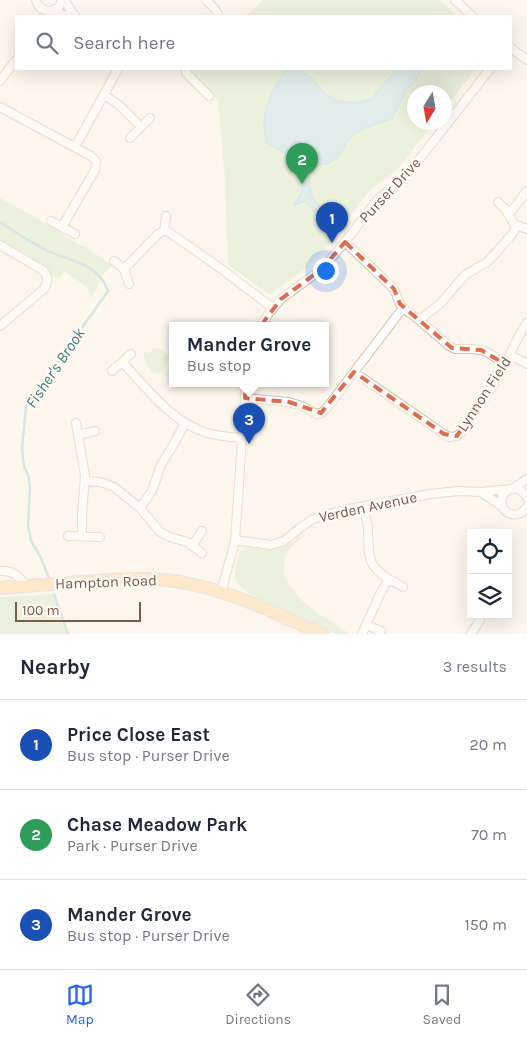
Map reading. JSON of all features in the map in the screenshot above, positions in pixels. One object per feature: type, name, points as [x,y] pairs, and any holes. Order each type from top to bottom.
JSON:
[{"type":"main road","name":"Hampton Road","points":[[0,588],[126,579],[189,583],[221,592],[258,606],[322,634]]},
{"type":"street","points":[[36,0],[42,10],[65,15]]},
{"type":"street","points":[[51,11],[56,10],[63,0],[74,15]]},
{"type":"street","points":[[206,0],[218,15]]},
{"type":"street","points":[[455,0],[471,15]]},
{"type":"street","points":[[512,49],[527,60]]},
{"type":"street","points":[[0,81],[15,61]]},
{"type":"street","points":[[75,148],[117,70]]},
{"type":"street","points":[[186,70],[186,73],[209,96]]},
{"type":"street","name":"Purser Drive","points":[[263,322],[286,294],[322,269],[378,199],[399,183],[410,171],[489,70]]},
{"type":"street","points":[[104,95],[119,105],[141,127]]},
{"type":"street","points":[[0,107],[93,158],[96,168],[62,227]]},
{"type":"street","points":[[130,138],[150,118]]},
{"type":"street","points":[[509,214],[527,191]]},
{"type":"street","points":[[498,202],[509,214],[512,222],[517,226],[527,229]]},
{"type":"street","points":[[164,231],[166,216]]},
{"type":"street","points":[[50,221],[75,234]]},
{"type":"street","points":[[418,320],[440,304],[465,276],[487,262],[517,226]]},
{"type":"street","points":[[124,269],[158,234],[164,231],[171,232],[273,308]]},
{"type":"street","points":[[345,242],[394,289],[403,308],[452,348],[481,350],[506,364]]},
{"type":"street","points":[[0,245],[40,268],[48,278],[44,289],[0,326]]},
{"type":"street","points":[[114,261],[124,269],[129,284]]},
{"type":"street","points":[[245,398],[289,402],[320,414],[326,409],[403,308]]},
{"type":"street","name":"Lynnon Field","points":[[354,372],[444,434],[452,437],[457,436],[461,433],[499,376],[527,323]]},
{"type":"street","points":[[112,371],[131,354]]},
{"type":"street","points":[[510,355],[527,364]]},
{"type":"street","points":[[122,362],[163,405],[185,423],[208,434],[241,438]]},
{"type":"street","points":[[221,592],[235,540],[246,387]]},
{"type":"street","points":[[76,423],[85,481],[82,536]]},
{"type":"street","points":[[140,508],[152,491],[162,465],[185,423]]},
{"type":"street","points":[[78,435],[95,431]]},
{"type":"street","points":[[503,507],[502,496],[504,493],[527,479]]},
{"type":"street","points":[[85,481],[100,482],[114,487],[140,508],[160,532],[187,542],[202,553]]},
{"type":"street","points":[[511,489],[524,492],[527,498]]},
{"type":"street","name":"Verden Avenue","points":[[235,540],[271,545],[284,541],[313,518],[343,510],[412,496],[458,491],[481,492],[511,489]]},
{"type":"street","points":[[481,492],[503,507],[508,513],[527,519]]},
{"type":"street","points":[[364,506],[370,558],[379,572],[403,587]]},
{"type":"street","points":[[516,514],[523,511],[527,506]]},
{"type":"street","points":[[192,546],[202,531]]},
{"type":"street","points":[[68,536],[100,537]]},
{"type":"street","points":[[0,571],[12,572],[26,586]]},
{"type":"street","points":[[362,634],[389,579]]},
{"type":"street","points":[[475,633],[480,620]]},
{"type":"street","points":[[366,625],[381,631]]},
{"type":"highlighted area","points":[[345,242],[394,289],[400,304],[452,348],[481,350],[505,364],[457,436],[444,434],[354,372],[321,413],[289,402],[245,398],[248,355],[265,320],[281,299],[322,269]]},
{"type":"green space","points":[[263,0],[440,0],[456,15],[247,15]]},
{"type":"green space","points":[[192,70],[474,70],[452,100],[452,85],[407,85],[407,130],[428,130],[397,170],[368,192],[329,245],[309,266],[270,295],[228,265],[225,179],[218,100]]},
{"type":"green space","points":[[0,198],[84,246],[112,265],[101,277],[90,299],[88,288],[64,271],[58,280],[46,269],[0,242]]},
{"type":"green space","points":[[153,348],[161,349],[169,356],[163,370],[159,374],[153,373],[147,365],[143,354],[144,352],[150,353]]},
{"type":"green space","points":[[307,533],[292,546],[285,557],[284,576],[300,599],[350,634],[335,634],[265,602],[242,589],[235,580],[237,559],[240,551],[243,549],[249,547],[268,550],[279,548]]},
{"type":"green space","points":[[54,594],[66,634],[0,634],[0,597]]},
{"type":"water","points":[[285,70],[300,70],[313,79],[325,94],[338,101],[354,103],[371,99],[396,70],[421,70],[417,79],[411,85],[407,85],[407,89],[392,119],[370,126],[354,134],[338,158],[327,164],[311,167],[309,184],[311,196],[331,223],[321,222],[306,201],[293,206],[302,192],[303,164],[266,142],[264,118],[274,88]]},
{"type":"waterway","name":"Fisher's Brook","points":[[0,222],[46,250],[90,268],[103,281],[108,291],[26,407],[22,447],[23,460],[30,488],[28,525],[31,541],[40,556],[49,578]]},
{"type":"waterway","name":"Fisher's Brook","points":[[54,594],[68,634]]},
{"type":"place","name":"Chase Meadow Park","points":[[302,184]]},
{"type":"place","name":"Price Close East","points":[[332,243]]},
{"type":"place","name":"Mander Grove","points":[[249,444]]}]
